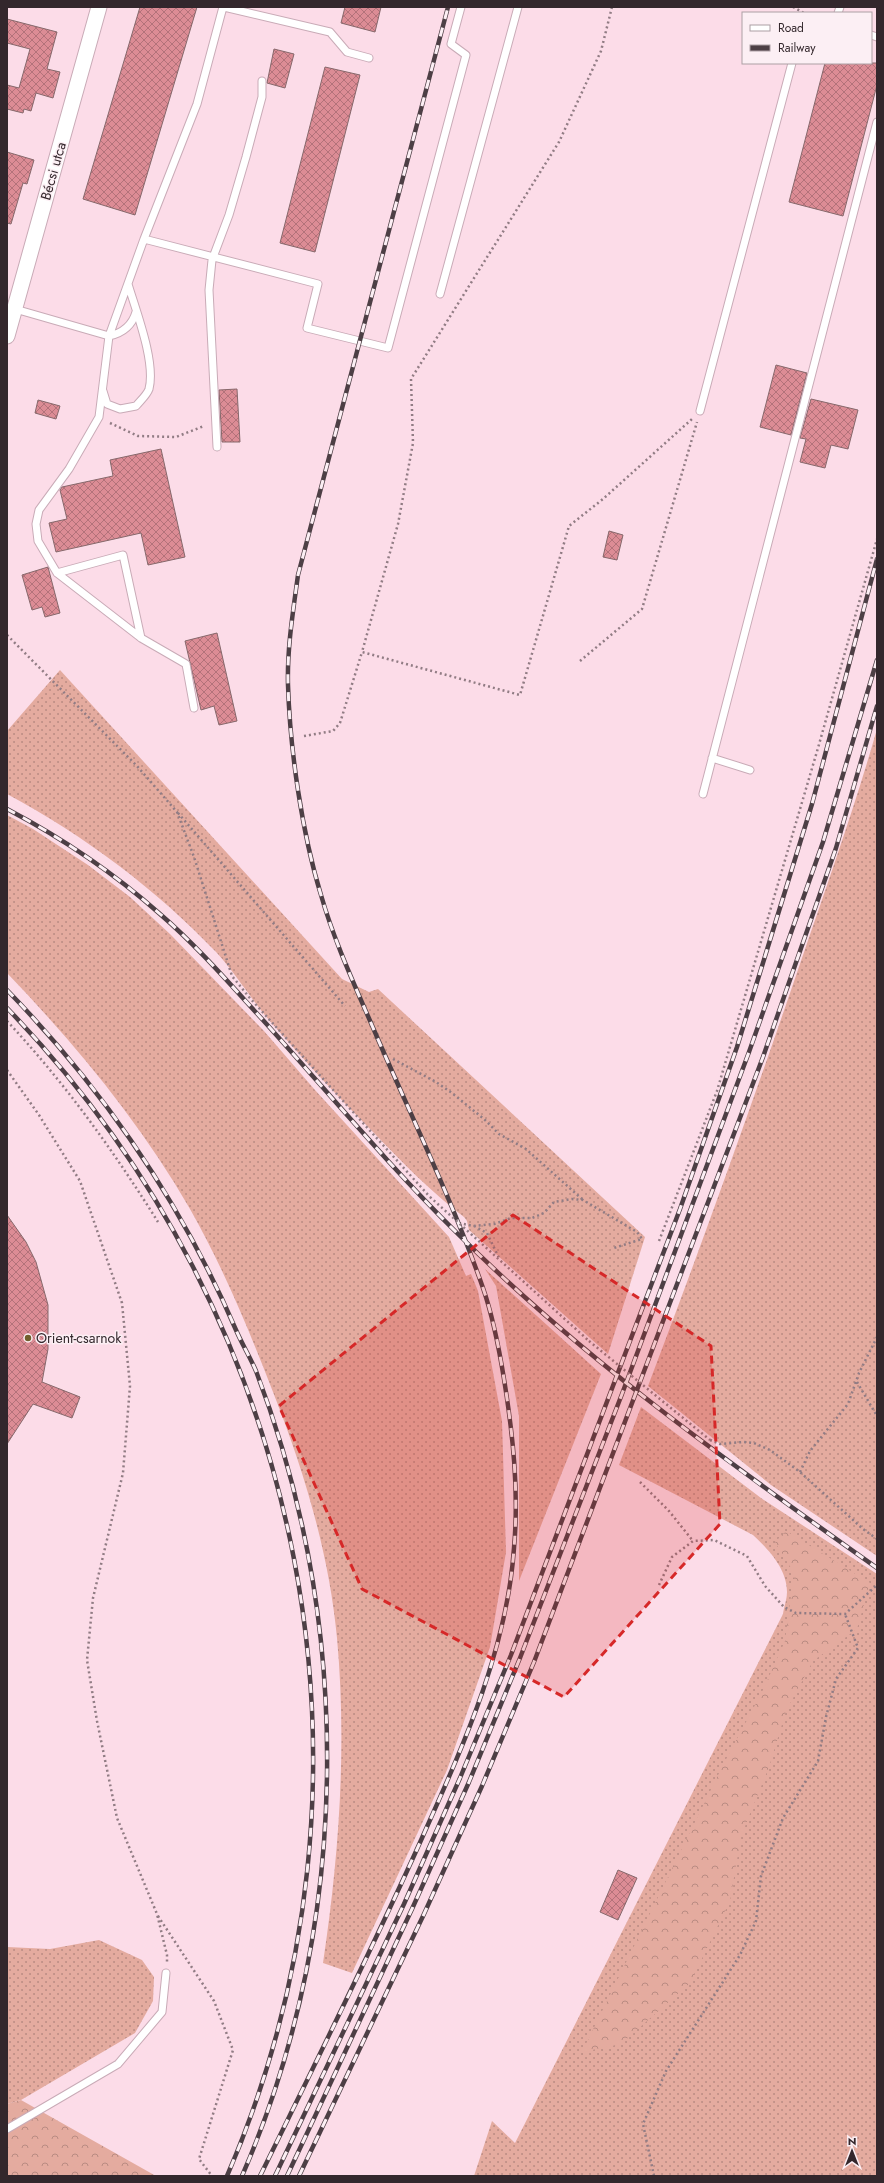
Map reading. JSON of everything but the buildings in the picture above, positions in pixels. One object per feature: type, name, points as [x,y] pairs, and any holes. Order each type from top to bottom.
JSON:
[{"type":"street","name":"Bécsi utca","points":[[7,336],[99,7]]},
{"type":"lane","points":[[194,708],[186,664],[141,638],[57,573],[38,541],[36,524],[39,510],[69,469],[99,417],[110,336],[144,239],[197,104],[223,7],[330,32],[347,52],[369,58]]},
{"type":"lane","points":[[144,239],[318,284],[307,328],[388,348],[466,54],[451,44],[461,7]]},
{"type":"lane","points":[[440,294],[518,7]]},
{"type":"lane","points":[[700,411],[727,318],[792,64]]},
{"type":"lane","points":[[217,447],[209,290],[214,256],[229,215],[262,97],[262,81]]},
{"type":"lane","points":[[703,794],[877,122]]},
{"type":"lane","points":[[102,389],[107,404],[120,410],[136,406],[149,390],[150,368],[128,284]]},
{"type":"lane","points":[[15,309],[110,336],[121,334],[134,321],[136,312]]},
{"type":"lane","points":[[57,573],[123,555],[141,638]]},
{"type":"lane","points":[[712,758],[750,770]]},
{"type":"lane","points":[[7,2129],[118,2064],[162,2012],[166,1973]]},
{"type":"path","points":[[304,736],[333,731],[340,723],[362,652],[398,524],[411,451],[411,379],[559,142],[601,51],[612,7]]},
{"type":"path","points":[[792,7],[802,12]]},
{"type":"path","points":[[362,652],[520,695],[569,526],[603,499],[700,411]]},
{"type":"path","points":[[580,660],[642,609],[700,411]]},
{"type":"path","points":[[99,417],[138,436],[176,438],[216,421]]},
{"type":"path","points":[[659,1241],[717,1091],[818,748],[877,539]]},
{"type":"path","points":[[7,635],[138,766],[345,1006]]},
{"type":"path","points":[[177,812],[194,857],[232,976],[249,998],[430,1197],[588,1341],[710,1440],[720,1444],[743,1442],[754,1443],[770,1450],[800,1472],[863,1529],[877,1539]]},
{"type":"path","points":[[7,1021],[40,1056],[79,1104],[122,1164],[158,1222]]},
{"type":"path","points":[[393,1058],[436,1082],[452,1093],[484,1119],[499,1134],[526,1149],[583,1200],[637,1232],[642,1239],[614,1248]]},
{"type":"path","points":[[7,1070],[39,1115],[80,1181],[122,1303],[130,1386],[123,1473],[93,1598],[87,1660],[97,1722],[117,1818],[157,1914],[167,1955],[166,1973]]},
{"type":"path","points":[[7,1074],[11,1076]]},
{"type":"path","points":[[473,1226],[494,1224],[511,1218],[532,1218],[544,1213],[554,1202],[572,1199],[583,1200]]},
{"type":"path","points":[[459,1223],[473,1226],[487,1233],[500,1262]]},
{"type":"path","points":[[800,1472],[810,1451],[848,1404],[856,1381],[877,1337]]},
{"type":"path","points":[[856,1381],[877,1416]]},
{"type":"path","points":[[640,1482],[669,1511],[693,1541]]},
{"type":"path","points":[[660,1585],[672,1557],[693,1541],[714,1540],[747,1556],[764,1586],[784,1607],[796,1613],[845,1614],[877,1585]]},
{"type":"path","points":[[654,2176],[643,2124],[666,2071],[740,1955],[756,1921],[760,1876],[783,1818],[818,1761],[826,1717],[836,1679],[858,1648],[845,1614]]},
{"type":"path","points":[[157,1914],[214,2001],[232,2050],[199,2159],[212,2176]]},
{"type":"highlighted area","points":[[513,1215],[711,1346],[720,1524],[564,1697],[362,1589],[279,1406]]},
{"type":"green space","points":[[60,670],[342,979],[369,992],[378,989],[645,1237],[608,1354],[469,1230],[467,1221],[464,1217],[440,1198],[418,1177],[321,1078],[262,1012],[224,961],[194,930],[144,886],[92,846],[36,810],[7,794],[7,731]]},
{"type":"green space","points":[[877,729],[877,1556],[771,1485],[648,1386],[708,1226],[765,1066],[860,787]]},
{"type":"green space","points":[[7,815],[33,829],[88,865],[130,897],[170,934],[264,1031],[315,1090],[449,1237],[466,1276],[471,1274],[478,1291],[502,1421],[506,1552],[490,1647],[447,1770],[352,1973],[323,1963],[329,1923],[340,1801],[340,1679],[337,1638],[328,1575],[314,1513],[305,1482],[284,1422],[245,1322],[214,1253],[190,1209],[150,1146],[106,1085],[58,1028],[7,973]]},
{"type":"green space","points":[[485,1269],[601,1374],[519,1581],[519,1416],[496,1286]]},
{"type":"green space","points":[[641,1407],[761,1498],[877,1574],[877,2176],[474,2176],[492,2121],[515,2143],[783,1614],[787,1597],[784,1576],[776,1560],[753,1535],[619,1465]]},
{"type":"green space","points":[[786,1531],[870,1583],[857,1629],[813,1661],[786,1711],[769,1767],[741,1836],[730,1901],[690,1983],[621,2044],[582,2052],[723,1765],[762,1692],[785,1641],[794,1573],[775,1542]]},
{"type":"green space","points":[[99,1940],[142,1960],[154,1977],[153,2001],[135,2033],[21,2100],[7,2104],[7,1947],[50,1949]]},
{"type":"green space","points":[[21,2100],[156,2176],[7,2176],[7,2104]]},
{"type":"railway","points":[[260,2176],[403,1881],[453,1768],[481,1697],[493,1660],[510,1586],[514,1548],[516,1505],[512,1442],[502,1367],[490,1310],[459,1224],[354,984],[327,913],[314,871],[308,845],[294,764],[289,710],[289,644],[298,575],[448,7]]},
{"type":"railway","points":[[275,2176],[404,1904],[460,1778],[511,1655],[680,1209],[737,1047],[812,804],[877,559]]},
{"type":"railway","points":[[287,2176],[412,1909],[469,1782],[520,1658],[622,1394],[749,1052],[823,842],[877,660]]},
{"type":"railway","points":[[299,2176],[424,1914],[482,1786],[534,1662],[763,1057],[836,848],[877,706]]},
{"type":"railway","points":[[7,809],[48,832],[106,870],[174,926],[225,978],[432,1208],[506,1280],[556,1325],[660,1410],[877,1568]]},
{"type":"railway","points":[[7,990],[76,1067],[108,1108],[165,1193],[191,1237],[256,1371],[288,1469],[311,1570],[324,1672],[327,1775],[321,1878],[304,1980],[278,2079],[242,2176]]},
{"type":"railway","points":[[7,1008],[110,1131],[192,1265],[254,1409],[294,1559],[312,1713],[307,1869],[279,2024],[227,2176]]},
{"type":"place","name":"Orient-csarnok","points":[[28,1338]]}]
